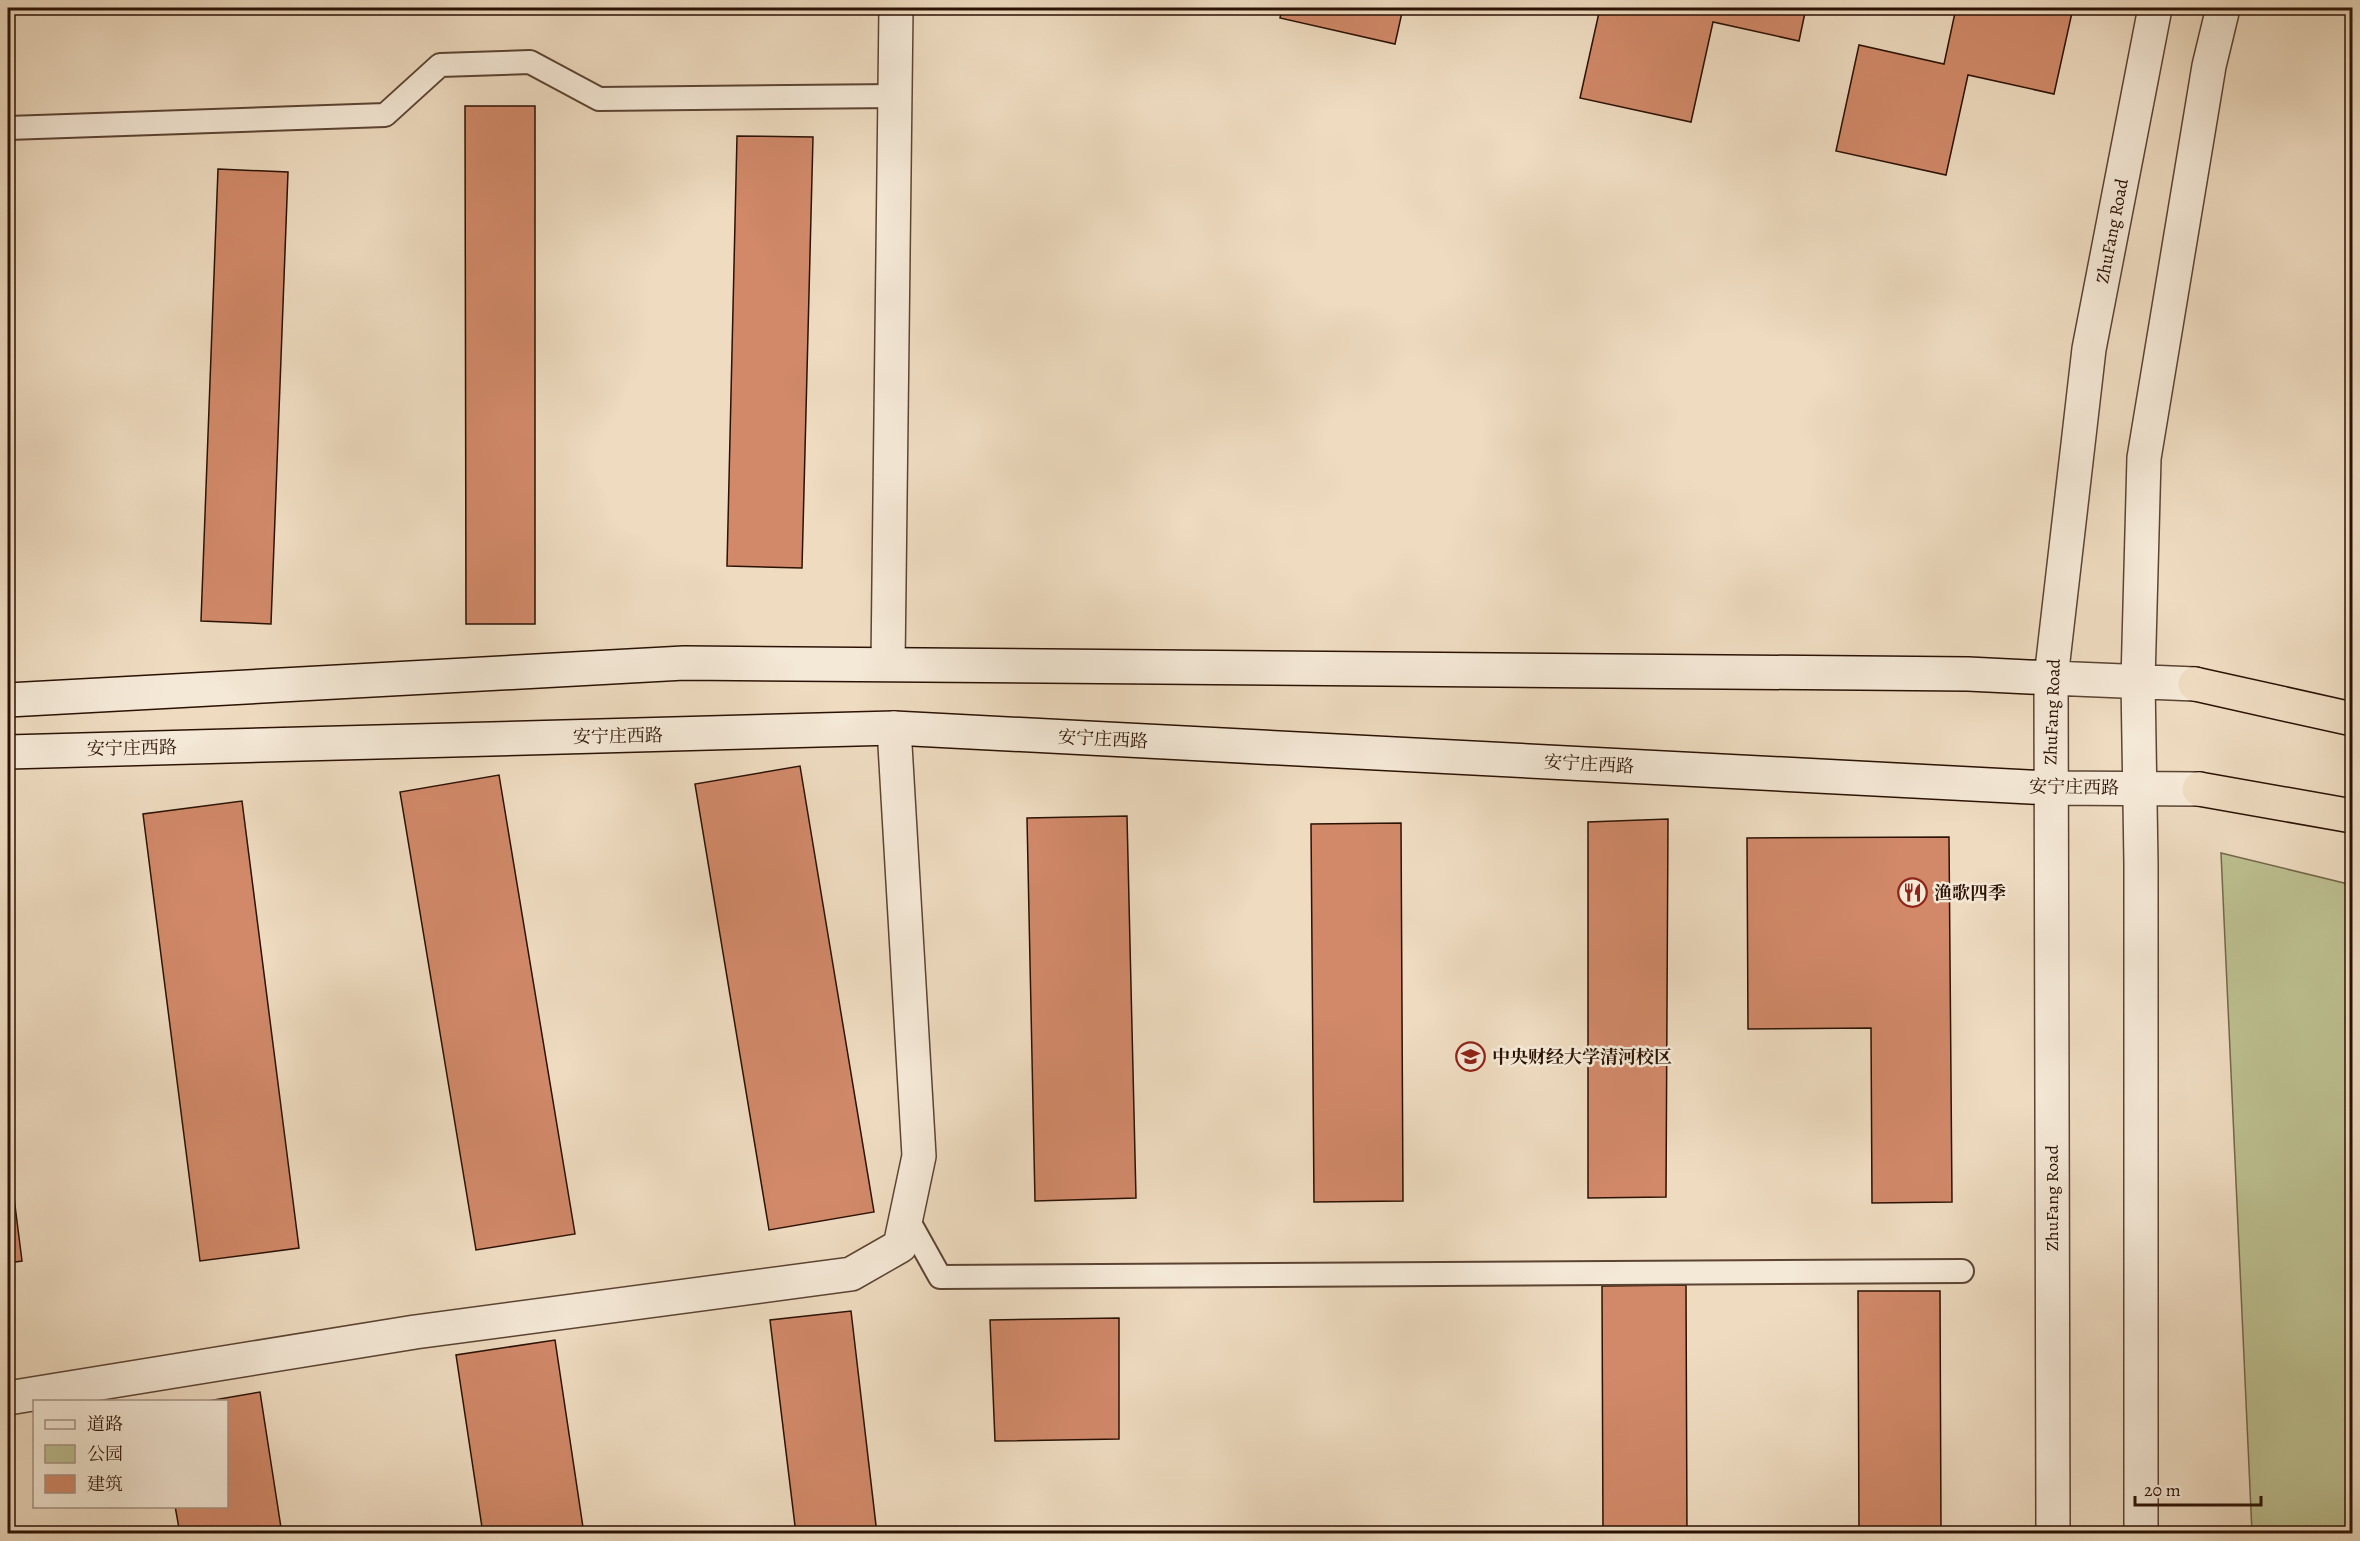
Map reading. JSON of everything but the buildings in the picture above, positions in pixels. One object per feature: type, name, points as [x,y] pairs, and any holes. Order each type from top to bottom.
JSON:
[{"type":"highway","points":[[2195,684],[2352,719]]},
{"type":"highway","points":[[2199,789],[2352,816]]},
{"type":"street","points":[[888,664],[896,8]]},
{"type":"street","name":"ZhuFang Road","points":[[2053,1533],[2051,678],[2089,349],[2155,8]]},
{"type":"street","points":[[2141,1533],[2141,788],[2138,681],[2144,458],[2209,66],[2223,8]]},
{"type":"street","points":[[8,700],[684,663],[1968,674],[2195,684]]},
{"type":"street","points":[[8,1398],[415,1332],[850,1274],[900,1246],[919,1156],[894,729]]},
{"type":"street","name":"安宁庄西路","points":[[8,752],[894,729],[2050,788],[2199,789]]},
{"type":"lane","points":[[8,128],[385,115],[440,65],[530,62],[599,99],[894,96]]},
{"type":"lane","points":[[906,1216],[940,1277],[1962,1271]]},
{"type":"green space","points":[[2221,853],[2344,883],[2352,890],[2352,1533],[2252,1533]]},
{"type":"place","name":"渔歌四季","points":[[1913,893]]},
{"type":"place","name":"中央财经大学清河校区","points":[[1471,1057]]}]
